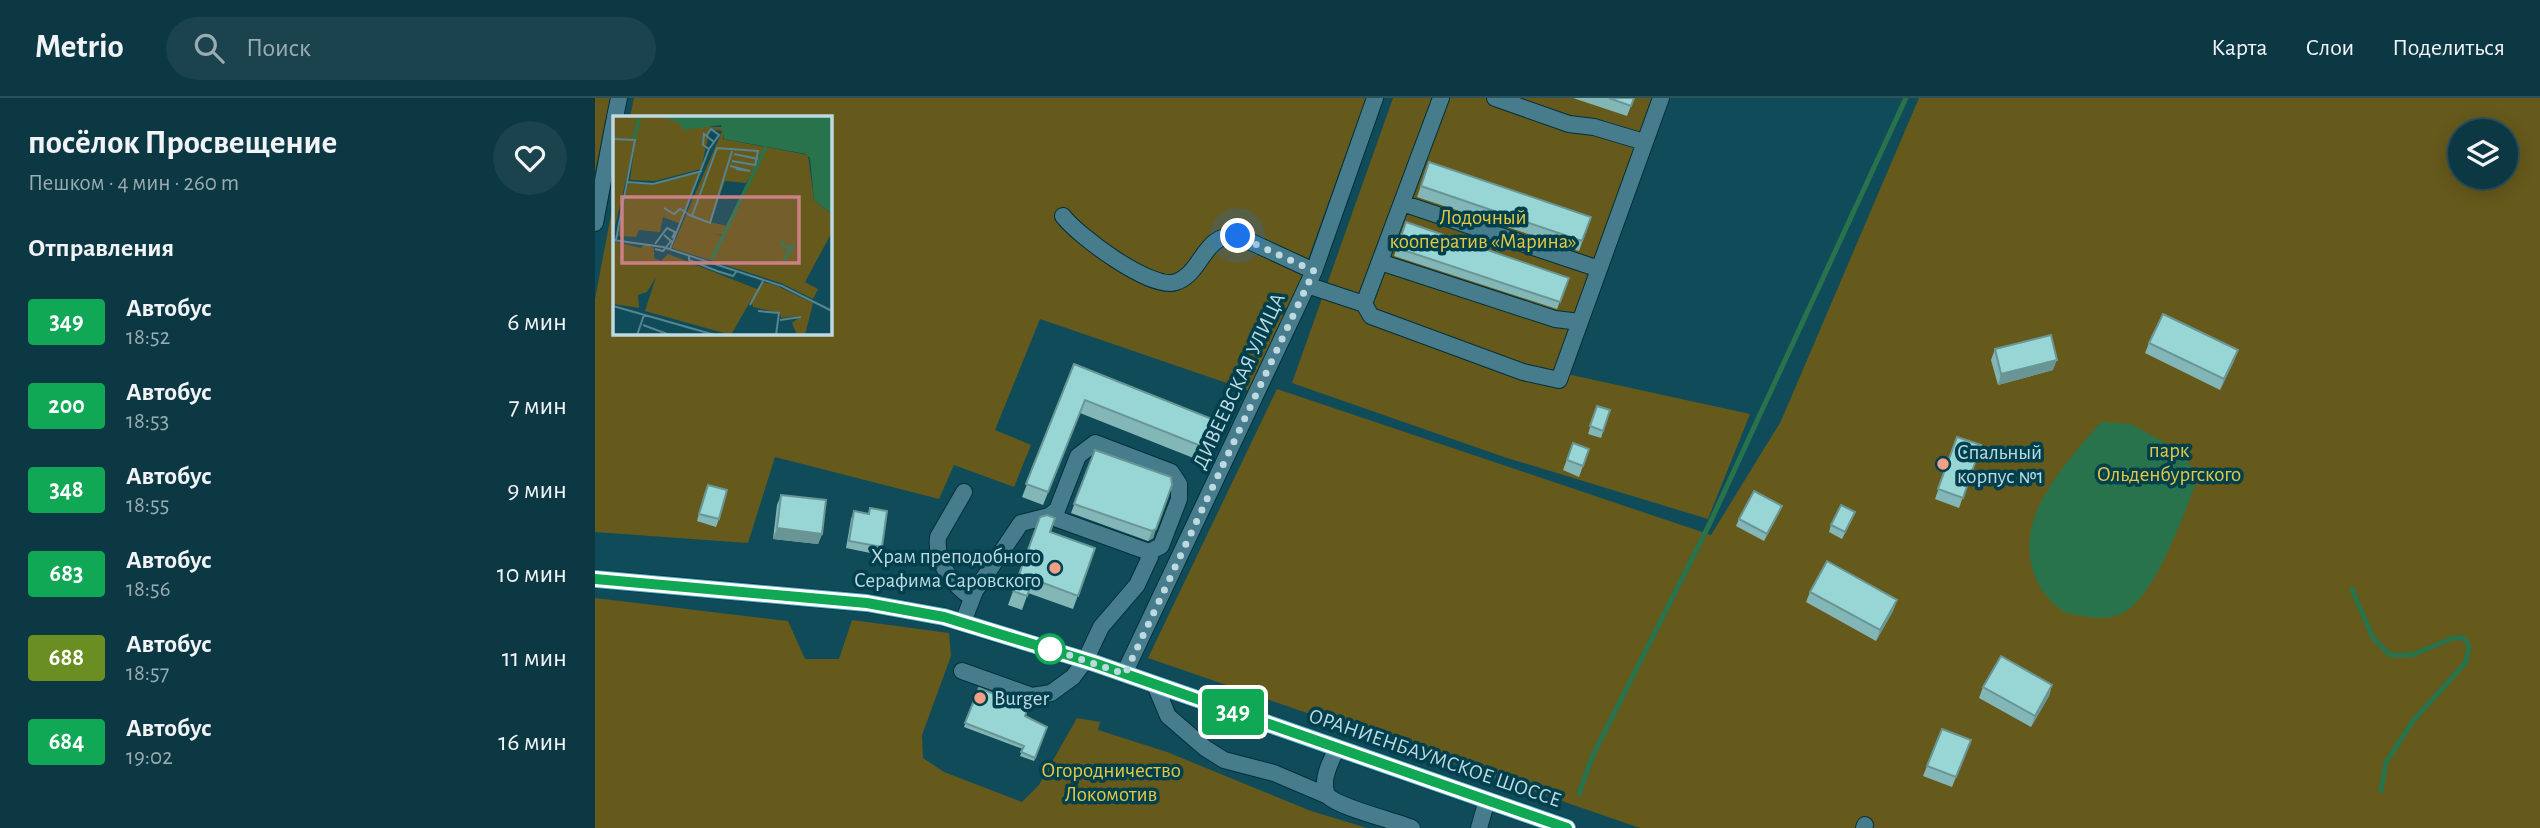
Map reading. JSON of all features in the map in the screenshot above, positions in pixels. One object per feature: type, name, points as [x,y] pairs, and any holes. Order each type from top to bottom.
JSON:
[{"type":"main road","name":"ОРАНИЕНБАУМСКОЕ ШОССЕ","points":[[595,579],[867,603],[963,622],[1125,674],[1567,828]]},
{"type":"street","points":[[616,116],[619,98]]},
{"type":"street","name":"ДИВЕЕВСКАЯ УЛИЦА","points":[[1125,674],[1310,278],[1375,98]]},
{"type":"street","points":[[1364,304],[1441,98]]},
{"type":"street","points":[[1495,98],[1569,124],[1594,127],[1644,142]]},
{"type":"street","points":[[1063,216],[1084,238],[1125,266],[1166,284],[1179,282],[1212,244],[1228,235],[1238,236],[1310,278],[1364,304],[1371,316],[1523,372],[1559,380],[1661,98]]},
{"type":"street","points":[[595,223],[613,130]]},
{"type":"street","points":[[1402,203],[1599,269]]},
{"type":"street","points":[[1380,262],[1555,320],[1580,322]]},
{"type":"street","points":[[963,622],[972,598],[1021,523],[1049,516],[1057,510],[1078,456],[1095,443],[1171,472],[1179,484],[1179,499],[1160,546],[1149,552],[1049,516]]},
{"type":"street","points":[[964,492],[938,537],[937,545],[938,555],[949,576],[972,598]]},
{"type":"street","points":[[962,671],[1032,696],[1051,693],[1073,677],[1085,661],[1101,626],[1137,585],[1150,557],[1149,552]]},
{"type":"street","points":[[1155,685],[1168,716],[1205,748],[1224,760],[1274,774],[1351,808],[1412,828]]},
{"type":"street","points":[[1328,796],[1325,778],[1336,748]]},
{"type":"street","points":[[1479,828],[1487,800]]},
{"type":"green space","points":[[595,98],[611,98],[595,173]]},
{"type":"green space","points":[[634,98],[1366,98],[1301,279],[1250,391],[1040,319],[995,430],[1031,445],[1014,487],[954,465],[939,499],[775,457],[748,543],[595,532],[595,299],[613,204],[613,334],[831,334],[831,116],[630,116]]},
{"type":"green space","name":"Лодочный кооператив «Марина»","points":[[1393,98],[1667,98],[1567,374],[1750,414],[1708,519],[1504,457],[1292,383]]},
{"type":"green space","name":"парк Ольденбургского","points":[[1919,98],[2540,98],[2540,828],[1640,828],[1148,658],[1277,389],[1711,535],[1781,421]]},
{"type":"green space","name":"Огородничество Локомотив","points":[[595,598],[788,621],[805,659],[839,659],[852,620],[949,633],[951,656],[922,735],[923,758],[944,772],[1022,802],[1039,785],[1077,718],[1100,722],[1098,730],[1167,752],[1311,811],[1367,828],[595,828]]},
{"type":"shaded area","points":[[2101,422],[2131,424],[2182,452],[2198,479],[2169,549],[2151,584],[2129,609],[2115,616],[2100,618],[2068,613],[2053,603],[2033,572],[2029,547],[2033,522],[2044,496],[2062,469]]},
{"type":"building","points":[[1609,98],[1634,98],[1631,106]]},
{"type":"building","points":[[1429,162],[1591,217],[1582,241],[1421,186]]},
{"type":"building","points":[[1406,222],[1569,278],[1560,302],[1397,248]]},
{"type":"building","points":[[2163,314],[2238,350],[2224,379],[2149,343]]},
{"type":"building","points":[[2051,335],[2057,360],[2001,374],[1995,349]]},
{"type":"building","points":[[1074,364],[1222,423],[1211,450],[1085,400],[1048,492],[1026,484]]},
{"type":"building","points":[[1597,406],[1610,410],[1603,431],[1590,426]]},
{"type":"building","points":[[1957,437],[1981,445],[1963,498],[1938,489]]},
{"type":"building","points":[[1573,443],[1589,449],[1583,466],[1567,460]]},
{"type":"building","points":[[1095,450],[1171,477],[1172,485],[1156,529],[1152,531],[1074,504]]},
{"type":"building","points":[[708,485],[727,490],[719,519],[699,514]]},
{"type":"building","points":[[1754,491],[1782,506],[1767,534],[1739,519]]},
{"type":"building","points":[[781,495],[826,500],[822,534],[777,528]]},
{"type":"building","points":[[1841,505],[1855,512],[1845,532],[1831,525]]},
{"type":"building","points":[[870,508],[887,511],[882,547],[849,541],[854,511],[869,514]]},
{"type":"building","name":"Храм преподобного Серафима Саровского","points":[[1047,515],[1055,518],[1050,532],[1095,548],[1078,596],[1033,579],[1027,596],[1013,591],[1040,517]]},
{"type":"building","points":[[1827,561],[1897,600],[1880,630],[1810,592]]},
{"type":"building","points":[[2001,656],[2052,685],[2035,716],[1983,687]]},
{"type":"building","points":[[979,688],[1028,707],[1025,716],[1047,727],[1035,758],[1021,752],[1024,746],[965,723]]},
{"type":"building","points":[[1942,729],[1971,740],[1956,777],[1927,766]]},
{"type":"waterway","points":[[1579,794],[1592,757],[1709,525],[1906,98]]},
{"type":"waterway","points":[[2352,589],[2373,638],[2390,655],[2412,655],[2453,638],[2464,638],[2469,646],[2466,662],[2413,721],[2386,762],[2381,791]]},
{"type":"bus line","name":"349","points":[[595,579],[867,603],[944,617],[1094,663],[1567,828]]},
{"type":"place","name":"Спальный корпус №1","points":[[1943,464]]},
{"type":"place","name":"Храм преподобного Серафима Саровского","points":[[1055,568]]},
{"type":"place","name":"Burger","points":[[980,698]]},
{"type":"route","points":[[1050,649],[1042,646],[1125,674],[1314,271],[1238,236]]}]
